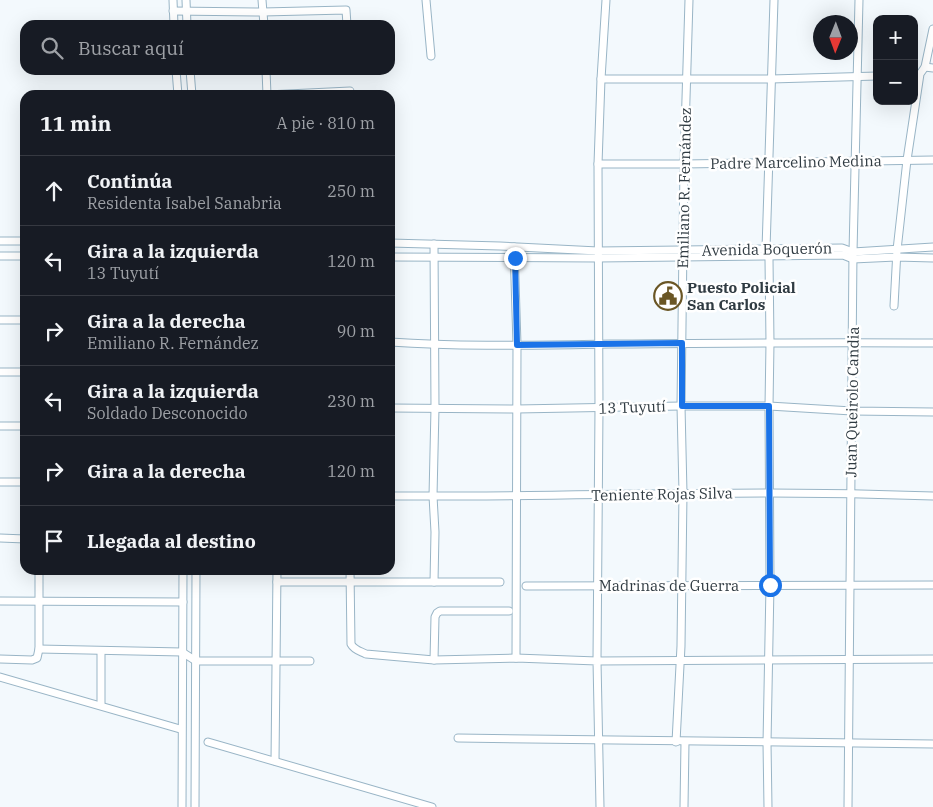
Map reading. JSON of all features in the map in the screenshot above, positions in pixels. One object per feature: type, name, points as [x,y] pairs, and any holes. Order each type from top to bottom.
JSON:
[{"type":"street","points":[[172,0],[174,20]]},
{"type":"street","points":[[186,0],[187,20]]},
{"type":"street","points":[[262,0],[264,20]]},
{"type":"street","points":[[426,0],[431,56]]},
{"type":"street","points":[[600,807],[597,661],[598,164],[606,0]]},
{"type":"street","name":"Emiliano R. Fernández","points":[[676,742],[680,660],[683,493],[684,164],[689,0]]},
{"type":"street","points":[[768,807],[770,343],[767,252],[774,0]]},
{"type":"street","name":"Juan Queirolo Candia","points":[[848,807],[853,255],[859,0]]},
{"type":"street","points":[[173,11],[263,12],[346,10],[346,20]]},
{"type":"street","points":[[918,73],[925,67],[933,29]]},
{"type":"street","points":[[925,67],[933,68]]},
{"type":"street","points":[[176,75],[178,90]]},
{"type":"street","points":[[190,75],[192,90]]},
{"type":"street","points":[[266,75],[267,90]]},
{"type":"street","points":[[601,79],[686,80],[873,76]]},
{"type":"street","points":[[894,306],[897,253],[913,105]]},
{"type":"street","name":"Padre Marcelino Medina","points":[[598,164],[933,160]]},
{"type":"street","points":[[0,241],[20,241]]},
{"type":"street","name":"Avenida Boquerón","points":[[395,243],[514,247],[598,254]]},
{"type":"street","points":[[434,244],[434,582]]},
{"type":"street","points":[[514,247],[517,345],[516,658]]},
{"type":"street","name":"Avenida Boquerón","points":[[395,257],[515,258],[598,254],[767,252],[853,255],[897,253],[933,248]]},
{"type":"street","name":"Avenida Boquerón","points":[[897,253],[933,258]]},
{"type":"street","points":[[0,256],[20,256]]},
{"type":"street","points":[[0,320],[20,320]]},
{"type":"street","points":[[395,342],[434,345],[933,343]]},
{"type":"street","points":[[0,372],[20,372]]},
{"type":"street","name":"13 Tuyutí","points":[[395,408],[769,406],[852,412],[933,412]]},
{"type":"street","points":[[0,426],[20,426]]},
{"type":"street","points":[[0,482],[20,482]]},
{"type":"street","name":"Teniente Rojas Silva","points":[[395,496],[683,493],[851,493],[933,496]]},
{"type":"street","points":[[0,538],[20,539]]},
{"type":"street","points":[[0,659],[32,660],[37,658],[39,649],[39,575]]},
{"type":"street","points":[[182,807],[183,575]]},
{"type":"street","points":[[195,807],[196,575]]},
{"type":"street","points":[[275,761],[277,575]]},
{"type":"street","points":[[350,575],[351,644],[366,654],[434,660],[516,658],[597,661],[933,659]]},
{"type":"street","points":[[277,582],[500,582]]},
{"type":"street","name":"Madrinas de Guerra","points":[[526,586],[933,585]]},
{"type":"street","points":[[0,600],[183,602]]},
{"type":"street","points":[[434,660],[435,617],[440,611],[509,611]]},
{"type":"street","points":[[39,649],[183,653],[196,661],[310,661]]},
{"type":"street","points":[[101,651],[102,703]]},
{"type":"street","points":[[0,677],[180,729]]},
{"type":"street","points":[[458,738],[933,744]]},
{"type":"street","points":[[208,742],[432,807]]},
{"type":"street","points":[[684,807],[685,742]]},
{"type":"place","name":"Puesto Policial San Carlos","points":[[668,296]]},
{"type":"route","points":[[515,258],[517,345],[682,343],[682,406],[769,406],[770,585]]}]
